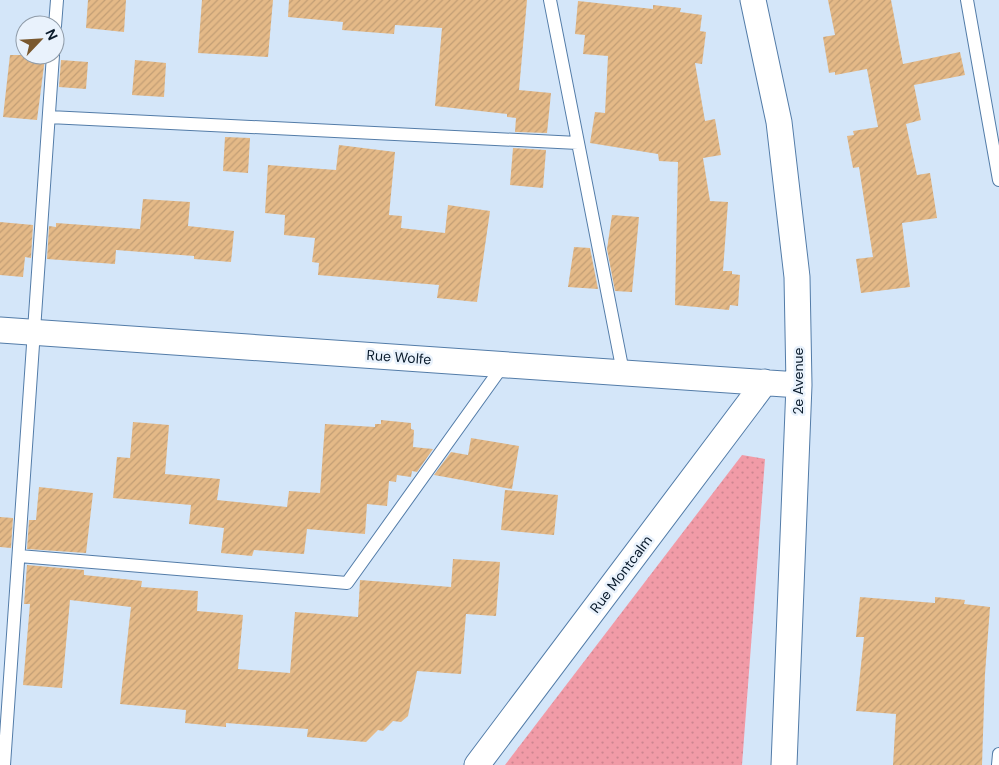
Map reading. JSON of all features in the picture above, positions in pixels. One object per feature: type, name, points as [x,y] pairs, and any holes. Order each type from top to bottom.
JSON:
[{"type":"street","name":"2e Avenue","points":[[753,0],[780,122],[797,277],[799,385],[792,610],[784,765]]},
{"type":"street","name":"Rue Wolfe","points":[[0,330],[799,385]]},
{"type":"street","name":"Rue Montcalm","points":[[477,765],[765,382]]},
{"type":"lane","points":[[56,15],[57,0]]},
{"type":"lane","points":[[550,0],[623,372]]},
{"type":"lane","points":[[967,0],[999,180]]},
{"type":"lane","points":[[4,765],[52,65]]},
{"type":"lane","points":[[49,117],[578,143]]},
{"type":"lane","points":[[19,556],[347,583],[504,364]]},
{"type":"lane","points":[[998,765],[999,754]]},
{"type":"shaded area","points":[[742,455],[765,459],[742,765],[505,765]]},
{"type":"building","points":[[88,0],[126,0],[124,32],[86,28]]},
{"type":"building","points":[[202,0],[273,0],[268,57],[198,53]]},
{"type":"building","points":[[289,0],[527,0],[519,90],[551,93],[547,133],[515,132],[516,118],[507,117],[507,114],[435,106],[442,28],[395,25],[394,34],[342,30],[343,22],[288,17]]},
{"type":"building","points":[[828,0],[891,0],[903,64],[960,52],[965,75],[914,85],[921,120],[906,124],[917,175],[930,173],[937,218],[902,223],[910,287],[861,293],[856,259],[873,257],[859,167],[853,168],[847,136],[854,135],[853,131],[878,127],[867,69],[835,75],[835,72],[829,73],[823,37],[835,35]]},
{"type":"building","points":[[578,1],[653,9],[653,5],[681,8],[680,12],[702,15],[700,31],[706,32],[702,64],[695,63],[705,121],[715,119],[721,155],[703,158],[710,201],[728,202],[723,271],[732,271],[732,274],[740,275],[738,306],[730,305],[729,310],[675,305],[678,162],[659,161],[658,154],[590,143],[595,112],[605,113],[608,56],[583,54],[585,35],[575,34]]},
{"type":"building","points":[[10,55],[15,55],[15,65],[44,65],[37,120],[3,117]]},
{"type":"building","points":[[65,60],[88,62],[86,89],[59,87],[61,65],[65,65]]},
{"type":"building","points":[[135,60],[166,63],[164,97],[132,95]]},
{"type":"building","points":[[225,137],[250,138],[248,173],[223,171]]},
{"type":"building","points":[[339,145],[395,152],[389,215],[402,216],[401,228],[445,233],[448,205],[490,211],[477,302],[437,298],[439,285],[318,275],[319,263],[312,262],[315,238],[284,235],[285,215],[265,213],[268,165],[336,170]]},
{"type":"building","points":[[513,148],[546,150],[543,188],[510,185]]},
{"type":"building","points":[[143,199],[190,202],[188,226],[234,231],[231,262],[194,259],[194,256],[116,250],[115,264],[47,259],[49,226],[56,227],[56,223],[140,229]]},
{"type":"building","points":[[612,215],[639,217],[632,292],[615,291],[607,249]]},
{"type":"building","points":[[0,222],[33,225],[31,258],[25,257],[23,277],[0,275]]},
{"type":"building","points":[[574,247],[590,248],[598,289],[568,287]]},
{"type":"building","points":[[381,420],[411,423],[411,429],[414,430],[413,447],[433,449],[417,472],[412,471],[411,477],[397,475],[396,482],[389,481],[387,506],[367,504],[365,534],[307,529],[304,554],[254,550],[252,556],[221,553],[224,528],[189,524],[191,505],[113,498],[117,457],[130,458],[133,422],[169,425],[165,474],[220,479],[217,500],[287,507],[289,491],[320,493],[325,424],[375,427],[375,424],[381,424]]},
{"type":"building","points":[[471,438],[519,446],[512,489],[434,475],[451,452],[468,455]]},
{"type":"building","points":[[39,487],[93,493],[86,553],[27,549],[29,520],[36,520]]},
{"type":"building","points":[[505,490],[558,495],[554,535],[501,530]]},
{"type":"building","points":[[0,517],[13,518],[11,548],[0,547]]},
{"type":"building","points":[[453,559],[500,562],[496,616],[466,614],[461,674],[417,671],[408,716],[401,722],[393,721],[383,731],[378,730],[366,742],[307,737],[308,729],[226,723],[226,727],[185,723],[186,710],[120,704],[131,607],[70,600],[62,688],[23,685],[30,604],[24,604],[27,565],[84,570],[84,575],[142,581],[141,587],[198,591],[197,611],[243,615],[238,669],[290,673],[295,612],[358,617],[360,580],[451,587]]},
{"type":"building","points":[[860,597],[935,603],[935,597],[965,600],[964,604],[990,607],[985,674],[982,765],[893,765],[896,714],[856,711],[864,637],[856,637]]}]
